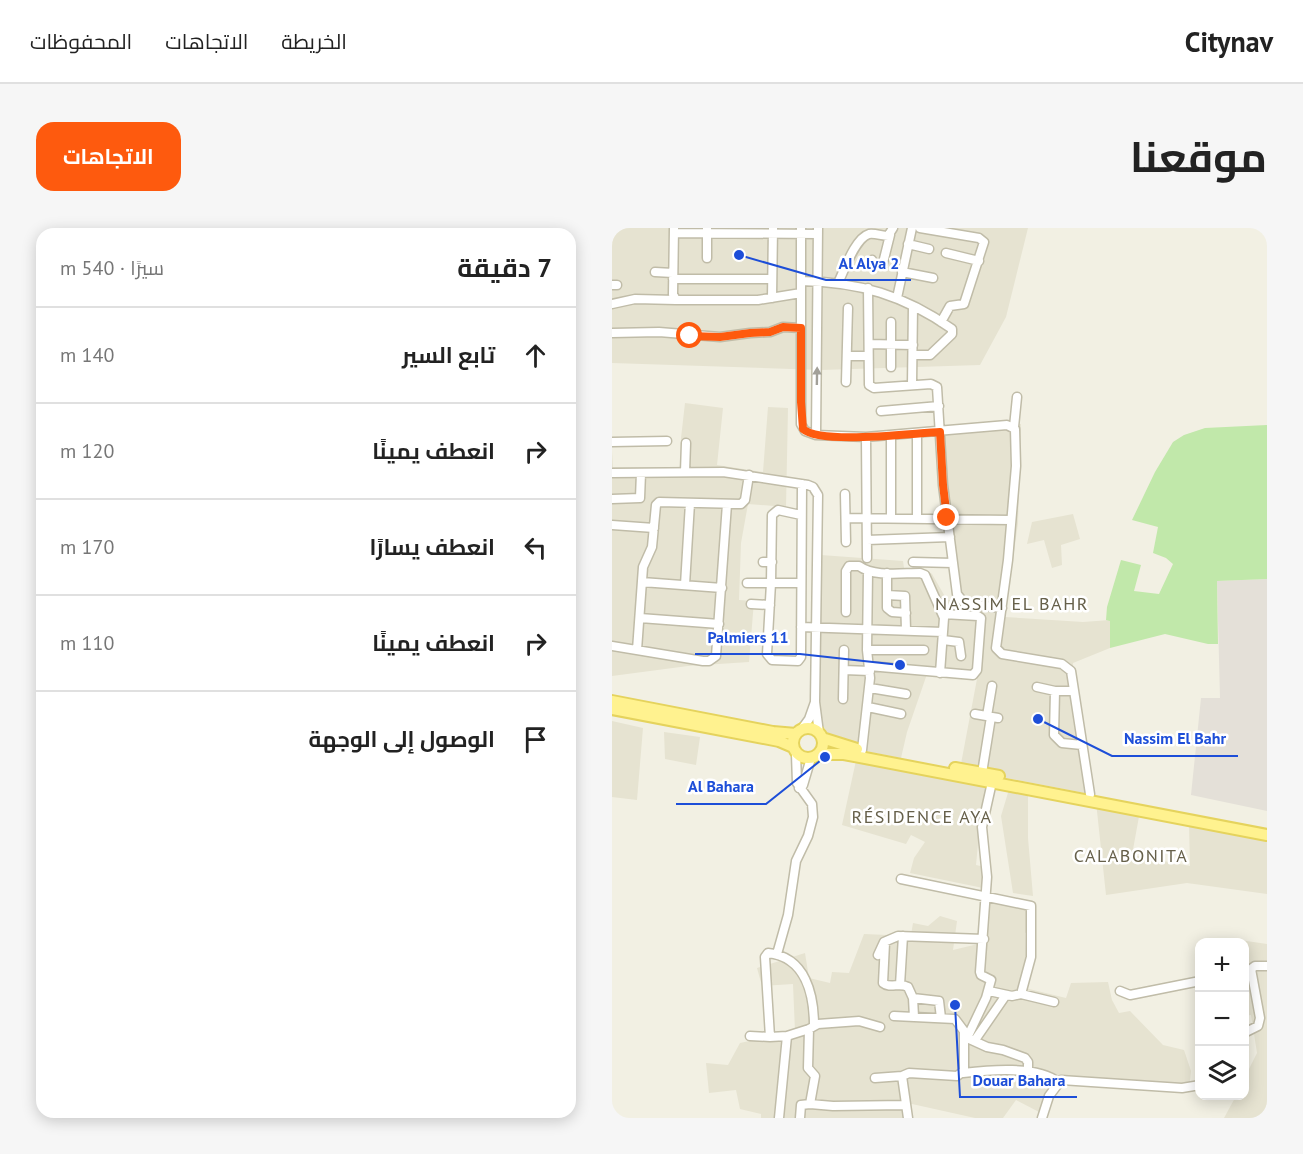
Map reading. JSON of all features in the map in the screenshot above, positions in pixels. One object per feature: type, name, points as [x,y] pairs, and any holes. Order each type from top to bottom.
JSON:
[{"type":"main road","points":[[612,701],[773,732],[798,732],[810,728],[840,745],[862,750],[1267,828]]},
{"type":"main road","points":[[612,709],[771,740],[795,751],[803,758],[844,754],[1267,835]]},
{"type":"main road","points":[[795,751],[792,742],[798,732]]},
{"type":"main road","points":[[815,756],[822,748],[820,735]]},
{"type":"street","points":[[897,298],[912,228]]},
{"type":"street","points":[[920,228],[982,240],[985,245],[964,304],[950,306],[941,322]]},
{"type":"street","points":[[676,300],[673,296],[674,231],[818,231],[816,435]]},
{"type":"street","points":[[706,231],[707,258]]},
{"type":"street","points":[[772,298],[773,231]]},
{"type":"street","points":[[801,231],[801,424],[805,431],[816,435],[866,437],[1007,425],[1014,427]]},
{"type":"street","points":[[838,283],[853,250],[862,237],[892,232],[884,263],[881,265],[872,260]]},
{"type":"street","points":[[908,244],[929,249]]},
{"type":"street","points":[[946,253],[979,261]]},
{"type":"street","points":[[655,272],[673,276],[772,279]]},
{"type":"street","points":[[902,272],[933,278]]},
{"type":"street","points":[[801,281],[838,283],[868,288],[897,298],[952,329],[952,334],[930,355],[891,345],[869,344]]},
{"type":"street","points":[[868,288],[868,356],[871,388],[931,384],[938,389],[943,485],[957,594],[965,604],[1002,608]]},
{"type":"street","points":[[612,304],[635,299],[758,300],[801,293]]},
{"type":"street","points":[[912,385],[913,306]]},
{"type":"street","points":[[846,381],[848,308]]},
{"type":"street","points":[[891,322],[891,367]]},
{"type":"street","points":[[612,333],[666,333],[720,337],[770,332],[783,327],[801,328]]},
{"type":"street","points":[[847,356],[868,356]]},
{"type":"street","points":[[1017,397],[1014,427],[1017,434],[1008,560],[996,645],[999,652],[1065,665],[1072,674],[1090,794]]},
{"type":"street","points":[[881,411],[939,406]]},
{"type":"street","points":[[917,433],[917,518]]},
{"type":"street","points":[[891,436],[891,518]]},
{"type":"street","points":[[866,437],[867,558]]},
{"type":"street","points":[[612,442],[667,441]]},
{"type":"street","points":[[685,472],[686,443]]},
{"type":"street","points":[[612,473],[723,472],[813,487],[818,495],[815,702],[820,735]]},
{"type":"street","points":[[612,499],[640,498],[641,473]]},
{"type":"street","points":[[637,650],[644,564],[652,547],[657,504],[743,503],[749,475]]},
{"type":"street","points":[[801,516],[778,510],[773,513],[767,562],[771,583],[767,654],[771,660],[800,660],[802,484]]},
{"type":"street","points":[[845,494],[846,542]]},
{"type":"street","points":[[685,585],[690,503]]},
{"type":"street","points":[[612,648],[709,661],[717,653],[728,504]]},
{"type":"street","points":[[846,518],[1011,520]]},
{"type":"street","points":[[612,525],[654,528]]},
{"type":"street","points":[[867,540],[950,537]]},
{"type":"street","points":[[913,562],[953,563]]},
{"type":"street","points":[[846,612],[847,569],[849,566],[859,566],[868,572],[924,575],[928,579],[931,593],[943,614],[940,673]]},
{"type":"street","points":[[862,750],[870,688],[867,650],[868,572]]},
{"type":"street","points":[[887,573],[888,610],[906,613]]},
{"type":"street","points":[[642,582],[722,588]]},
{"type":"street","points":[[747,583],[801,583]]},
{"type":"street","points":[[887,595],[904,595],[906,630]]},
{"type":"street","points":[[751,604],[770,605]]},
{"type":"street","points":[[844,670],[870,669],[971,676],[975,674],[981,620],[979,616],[943,614]]},
{"type":"street","points":[[640,618],[719,624]]},
{"type":"street","points":[[801,627],[906,630],[943,636],[959,642],[961,656]]},
{"type":"street","points":[[843,699],[844,650]]},
{"type":"street","points":[[867,650],[924,650]]},
{"type":"street","points":[[982,773],[992,717],[992,686]]},
{"type":"street","points":[[1037,687],[1055,692],[1074,691]]},
{"type":"street","points":[[870,688],[906,694]]},
{"type":"street","points":[[1055,692],[1054,735],[1065,744],[1082,746]]},
{"type":"street","points":[[798,732],[809,719],[815,702]]},
{"type":"street","points":[[868,707],[901,714]]},
{"type":"street","points":[[975,714],[992,717]]},
{"type":"street","points":[[777,954],[788,915],[796,861],[808,836],[813,818],[812,804],[797,783],[795,751]]},
{"type":"street","points":[[799,788],[815,756]]},
{"type":"street","points":[[963,1073],[969,1039],[989,991],[991,979],[982,976],[980,972],[984,939],[987,861],[982,827],[992,782]]},
{"type":"street","points":[[901,879],[1029,904],[1032,907],[1031,957],[1021,994]]},
{"type":"street","points":[[900,985],[903,936]]},
{"type":"street","points":[[878,954],[886,941],[894,937],[984,939]]},
{"type":"street","points":[[886,941],[883,983],[887,986],[908,987],[913,998],[914,1017]]},
{"type":"street","points":[[770,1037],[765,957],[768,953],[777,954],[791,962],[806,977],[812,998],[808,1068],[815,1076],[810,1104]]},
{"type":"street","points":[[1249,974],[1253,967],[1267,966]]},
{"type":"street","points":[[1249,978],[1257,995],[1260,1018],[1258,1026],[1249,1031]]},
{"type":"street","points":[[1120,991],[1125,995],[1130,995],[1195,982]]},
{"type":"street","points":[[989,991],[1006,995],[1021,994],[1054,1002]]},
{"type":"street","points":[[969,1039],[1006,995]]},
{"type":"street","points":[[913,998],[939,1001],[941,1018]]},
{"type":"street","points":[[894,1016],[955,1019],[969,1039],[1025,1058],[1028,1062],[1028,1071]]},
{"type":"street","points":[[750,1036],[787,1036],[818,1024],[859,1021],[880,1027]]},
{"type":"street","points":[[779,1118],[787,1036]]},
{"type":"street","points":[[875,1078],[902,1076],[909,1073],[955,1076],[994,1070],[1028,1071],[1053,1078],[1058,1082]]},
{"type":"street","points":[[902,1076],[908,1118]]},
{"type":"street","points":[[1042,1118],[1049,1096],[1058,1082],[1062,1080],[1182,1088],[1195,1086]]},
{"type":"street","points":[[800,1118],[801,1105],[905,1105]]},
{"type":"shaded area","points":[[612,228],[1028,228],[1006,317],[980,365],[821,370],[612,363]]},
{"type":"shaded area","points":[[685,403],[723,408],[717,465],[763,472],[768,407],[788,408],[786,507],[748,504],[741,543],[739,600],[754,601],[749,662],[688,666],[612,676],[612,451],[613,467],[682,467],[681,438]]},
{"type":"shaded area","points":[[1021,424],[1018,523],[1005,617],[1083,622],[1110,620],[1110,648],[1073,663],[1075,702],[1090,794],[960,769],[977,679],[927,674],[907,732],[901,758],[849,748],[813,729],[817,709],[821,555],[903,561],[904,568],[928,571],[932,574],[947,600],[953,600],[937,454],[940,433]]},
{"type":"shaded area","points":[[1073,514],[1080,539],[1061,545],[1062,565],[1052,568],[1044,540],[1027,544],[1032,522]]},
{"type":"shaded area","points":[[1267,579],[1267,811],[1191,795],[1201,698],[1220,698],[1217,581]]},
{"type":"shaded area","points":[[612,721],[643,728],[637,800],[612,797]]},
{"type":"shaded area","points":[[664,732],[700,737],[696,765],[665,759]]},
{"type":"shaded area","name":"RÉSIDENCE AYA","points":[[857,756],[989,782],[980,823],[976,865],[985,867],[983,888],[910,873],[914,858],[925,842],[911,835],[906,844],[842,825]]},
{"type":"shaded area","points":[[1010,786],[1028,789],[1028,838],[1033,896],[1013,893],[1001,816]]},
{"type":"shaded area","points":[[1096,802],[1140,811],[1132,855],[1190,866],[1189,824],[1267,835],[1267,894],[1187,883],[1106,895]]},
{"type":"shaded area","points":[[991,894],[1033,901],[1035,929],[1025,933],[1026,958],[1021,987],[1066,998],[1071,983],[1108,982],[1112,1000],[1119,1013],[1130,1011],[1163,1045],[1184,1050],[1191,1071],[1189,1090],[1055,1080],[1039,1112],[1016,1100],[1003,1118],[975,1118],[903,1102],[905,1118],[761,1118],[761,1114],[740,1109],[736,1090],[709,1093],[706,1063],[728,1065],[740,1043],[795,1031],[793,984],[762,986],[757,968],[805,953],[809,978],[830,983],[832,972],[849,973],[864,934],[888,935],[910,941],[913,923],[928,926],[940,916],[957,921],[953,950],[978,944]]},
{"type":"shaded area","points":[[1249,941],[1267,944],[1267,1118],[1224,1118],[1234,1100],[1249,1100],[1249,1069],[1257,1053],[1251,1015],[1249,1015]]},
{"type":"green space","points":[[1267,425],[1267,579],[1217,581],[1218,644],[1208,644],[1165,634],[1110,648],[1110,621],[1106,620],[1107,607],[1121,560],[1141,565],[1134,591],[1159,594],[1173,564],[1166,558],[1153,553],[1158,527],[1132,520],[1155,472],[1173,442],[1184,435],[1205,428]]},
{"type":"place","name":"Al Alya 2","points":[[739,255]]},
{"type":"place","name":"Palmiers 11","points":[[900,665]]},
{"type":"place","name":"Nassim El Bahr","points":[[1038,719]]},
{"type":"place","name":"Al Bahara","points":[[825,757]]},
{"type":"place","name":"Douar Bahara","points":[[955,1005]]},
{"type":"district","name":"NASSIM EL BAHR","points":[[1012,603]]},
{"type":"district","name":"RÉSIDENCE AYA","points":[[922,816]]},
{"type":"district","name":"CALABONITA","points":[[1131,855]]},
{"type":"route","points":[[690,336],[720,337],[770,332],[783,327],[801,328],[801,424],[803,429],[816,435],[845,437],[940,432],[947,518]]}]
